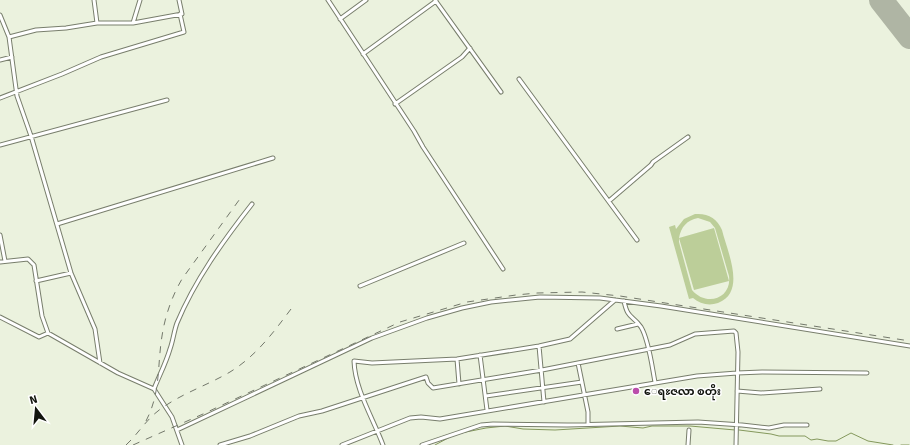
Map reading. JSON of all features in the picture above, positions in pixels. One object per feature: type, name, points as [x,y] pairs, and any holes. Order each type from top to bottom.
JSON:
[{"type":"street","points":[[94,0],[97,23]]},
{"type":"street","points":[[133,23],[140,0]]},
{"type":"street","points":[[0,98],[101,57],[184,32],[179,0]]},
{"type":"street","points":[[328,0],[503,269]]},
{"type":"street","points":[[340,19],[366,0]]},
{"type":"street","points":[[362,54],[435,0],[501,92]]},
{"type":"street","points":[[9,37],[36,30],[66,28],[97,23],[133,23],[180,14]]},
{"type":"street","points":[[0,15],[9,37],[16,92],[31,136],[71,273],[95,329],[100,363]]},
{"type":"street","points":[[395,104],[462,57],[470,48]]},
{"type":"street","points":[[0,60],[12,57]]},
{"type":"street","points":[[519,79],[638,240]]},
{"type":"street","points":[[0,145],[167,100]]},
{"type":"street","points":[[609,201],[653,162],[688,137]]},
{"type":"street","points":[[56,224],[273,158]]},
{"type":"street","points":[[154,389],[170,350],[177,324],[206,267],[222,242],[252,204]]},
{"type":"street","points":[[0,235],[5,261]]},
{"type":"street","points":[[360,286],[464,243]]},
{"type":"street","points":[[0,262],[28,259],[34,265],[42,316],[48,333],[118,373],[154,389],[172,417],[182,445]]},
{"type":"street","points":[[36,281],[71,273]]},
{"type":"street","points":[[177,430],[372,338],[427,318],[462,308],[491,302],[540,296],[600,298],[624,301],[910,346]]},
{"type":"street","points":[[383,445],[378,430],[363,398],[355,372],[354,361],[372,363],[457,359],[539,346],[570,339],[616,300]]},
{"type":"street","points":[[624,301],[626,312],[638,324],[643,333],[648,348],[655,382]]},
{"type":"street","points":[[0,317],[39,337],[48,333]]},
{"type":"street","points":[[617,329],[638,324]]},
{"type":"street","points":[[220,445],[250,436],[300,416],[322,411],[426,377],[428,383],[433,388],[542,370],[648,348],[670,345],[695,334],[734,331],[736,333],[738,352],[736,445]]},
{"type":"street","points":[[539,346],[544,388],[544,402]]},
{"type":"street","points":[[480,355],[487,410]]},
{"type":"street","points":[[457,359],[459,384]]},
{"type":"street","points":[[578,363],[588,412],[588,424]]},
{"type":"street","points":[[342,445],[410,418],[421,417],[440,419],[697,376],[785,372],[867,373]]},
{"type":"street","points":[[486,396],[582,382]]},
{"type":"street","points":[[737,391],[761,393],[820,389]]},
{"type":"street","points":[[422,445],[481,425],[698,422],[769,428],[784,425],[807,425]]},
{"type":"street","points":[[688,445],[689,430]]},
{"type":"green space","points":[[695,214],[708,215],[718,222],[722,230],[731,259],[733,281],[732,290],[727,298],[718,303],[705,304],[693,298],[689,299],[669,227],[675,225],[676,229],[684,219]],"holes":[[[698,218],[710,222],[715,228],[729,276],[729,284],[722,295],[711,299],[704,298],[692,290],[679,242],[681,231],[691,220]]]},
{"type":"green space","points":[[714,228],[729,281],[694,290],[679,238]]},
{"type":"waterway","points":[[461,433],[505,426],[523,429],[555,430],[620,426],[643,428],[652,426],[690,426],[735,430]]},
{"type":"waterway","points":[[739,430],[779,436],[805,436],[811,440],[817,439],[828,441],[836,441],[851,433],[868,441],[893,445]]},
{"type":"waterway","points":[[435,445],[450,437]]},
{"type":"waterway","points":[[901,445],[909,445]]},
{"type":"runway","points":[[881,0],[910,37]]},
{"type":"railway","points":[[146,421],[154,400],[158,379],[160,347],[165,321],[172,299],[182,279],[242,196]]},
{"type":"railway","points":[[133,445],[400,322],[467,302],[516,295],[582,292],[620,296],[910,341]]},
{"type":"railway","points":[[126,445],[152,416],[162,408],[178,398],[230,372],[248,359],[271,335],[291,309]]},
{"type":"place","name":"ေရႊဇလာ စတိုး","points":[[636,391]]}]
